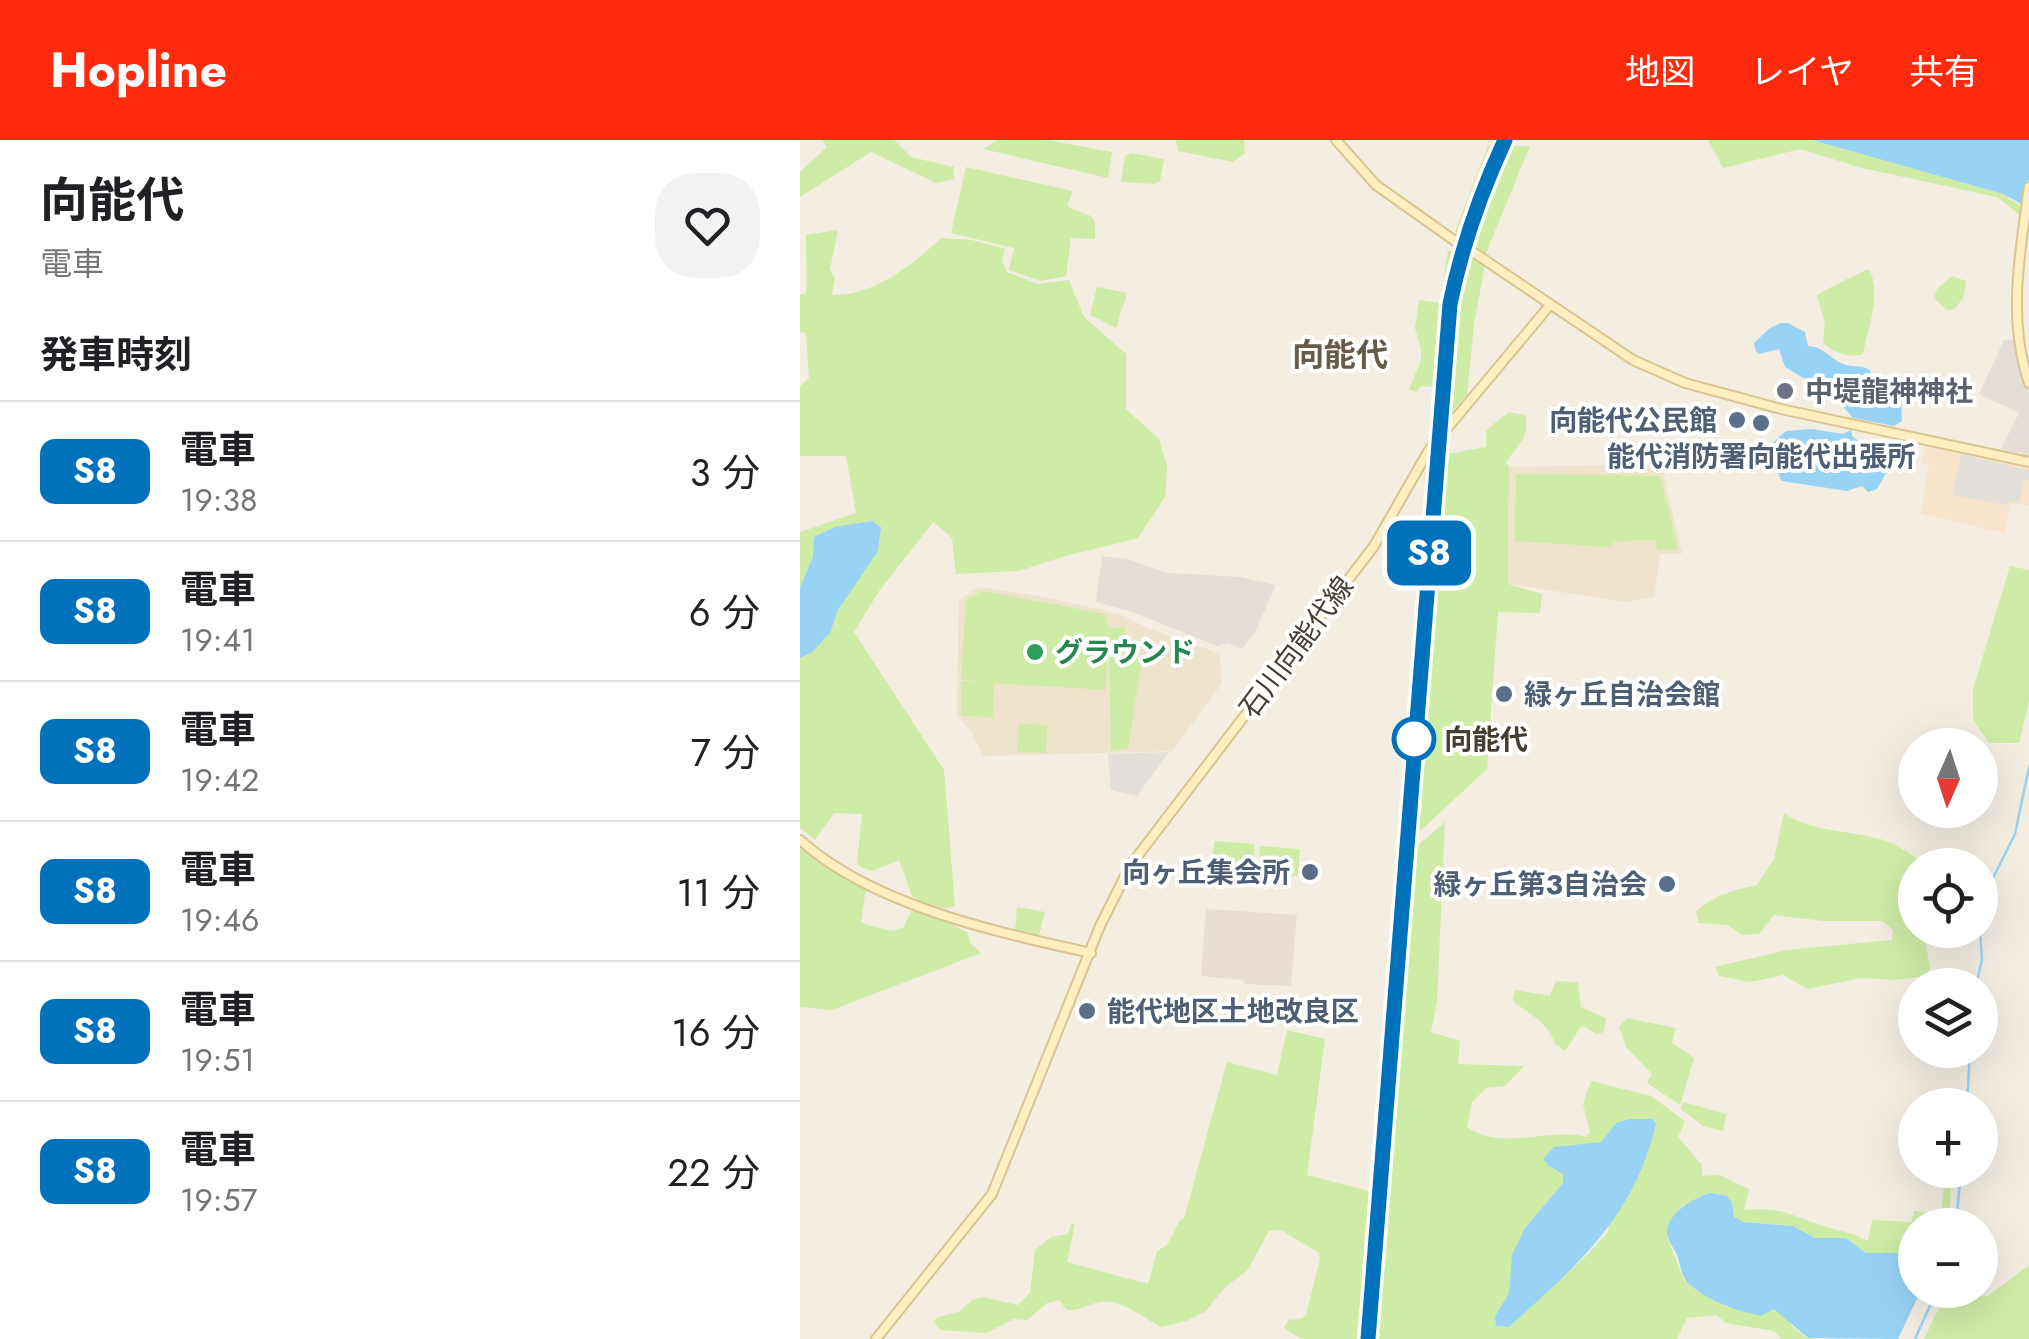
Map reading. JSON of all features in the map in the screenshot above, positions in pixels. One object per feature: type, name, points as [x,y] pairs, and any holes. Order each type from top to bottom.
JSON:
[{"type":"main road","points":[[1336,140],[1376,184],[1633,360],[1685,383],[1781,409],[2029,462]]},
{"type":"main road","points":[[2029,187],[2017,296],[2020,346],[2029,383]]},
{"type":"main road","name":"石川向能代線","points":[[876,1339],[992,1194],[1100,926],[1130,866],[1374,546],[1429,450],[1550,305]]},
{"type":"main road","points":[[800,840],[844,872],[944,916],[981,930],[1091,953]]},
{"type":"shaded area","points":[[2016,339],[2029,393],[2029,455],[2001,449],[2019,413],[1979,394],[2004,340]]},
{"type":"shaded area","points":[[1926,445],[2029,467],[2029,505],[2010,504],[2005,533],[1921,514],[1929,465],[1921,462]]},
{"type":"shaded area","points":[[1961,454],[2029,470],[2019,502],[2006,505],[1952,495]]},
{"type":"shaded area","points":[[1661,464],[1682,554],[1660,554],[1654,597],[1627,602],[1508,584],[1509,467]]},
{"type":"shaded area","points":[[1102,556],[1127,559],[1167,573],[1240,577],[1276,585],[1255,632],[1242,649],[1228,643],[1217,646],[1133,612],[1096,602]]},
{"type":"shaded area","points":[[979,587],[1120,614],[1149,629],[1215,652],[1220,657],[1222,683],[1172,751],[983,756],[972,733],[957,715],[959,600]]},
{"type":"shaded area","points":[[1169,752],[1137,796],[1111,790],[1108,754]]},
{"type":"shaded area","points":[[1206,909],[1297,915],[1291,986],[1201,976]]},
{"type":"green space","points":[[822,140],[894,140],[911,157],[954,167],[954,179],[936,183],[871,152],[800,197],[800,172],[827,147]]},
{"type":"green space","points":[[998,140],[1047,140],[1112,152],[1108,178],[983,149]]},
{"type":"green space","points":[[1176,140],[1244,140],[1245,153],[1233,162],[1178,151]]},
{"type":"green space","points":[[1708,140],[1812,140],[2003,194],[2022,207],[2021,216],[1997,197],[1862,168],[1800,149],[1723,168]]},
{"type":"green space","points":[[1488,146],[1497,148],[1461,235],[1455,232]]},
{"type":"green space","points":[[1507,146],[1530,146],[1486,253],[1466,241]]},
{"type":"green space","points":[[1131,153],[1164,159],[1160,181],[1121,182],[1125,156]]},
{"type":"green space","points":[[966,167],[1073,191],[1067,206],[1093,218],[1095,239],[1071,238],[1066,276],[1041,281],[1009,270],[1014,248],[951,233]]},
{"type":"green space","points":[[838,230],[830,269],[835,279],[832,295],[877,285],[941,238],[972,240],[1005,249],[1002,260],[1007,272],[1038,284],[1069,280],[1084,317],[1126,354],[1126,409],[1159,439],[1167,466],[1165,497],[1138,538],[1019,571],[956,574],[952,538],[933,522],[879,591],[854,632],[944,770],[955,906],[944,908],[932,907],[912,896],[899,860],[872,871],[857,865],[862,814],[834,813],[815,840],[800,828],[800,658],[820,642],[878,551],[813,556],[800,588],[800,532],[856,513],[846,456],[800,456],[800,386],[809,378],[806,333],[800,332],[800,295],[806,293],[807,286],[806,235]]},
{"type":"green space","points":[[1448,251],[1457,251],[1437,408],[1433,387],[1421,386],[1416,392],[1409,389],[1421,361],[1415,328],[1419,300],[1440,303]]},
{"type":"green space","points":[[1463,254],[1485,265],[1467,395],[1442,424],[1451,328]]},
{"type":"green space","points":[[1869,269],[1874,300],[1863,354],[1842,354],[1823,343],[1825,323],[1817,295]]},
{"type":"green space","points":[[1952,276],[1966,281],[1964,296],[1955,309],[1947,310],[1934,298],[1937,289]]},
{"type":"green space","points":[[1097,287],[1127,293],[1116,328],[1090,315]]},
{"type":"green space","points":[[1509,412],[1525,415],[1526,429],[1506,462],[1508,584],[1542,594],[1540,613],[1498,612],[1487,769],[1417,834],[1411,834],[1442,455],[1486,447],[1486,430]]},
{"type":"green space","points":[[1516,474],[1660,476],[1678,549],[1657,550],[1656,540],[1616,541],[1609,547],[1515,541]]},
{"type":"green space","points":[[2010,566],[2029,570],[2029,701],[2019,743],[1998,743],[1998,728],[1979,728],[1973,719],[1973,689]]},
{"type":"green space","name":"グラウンド","points":[[982,591],[1105,614],[1109,628],[1106,690],[994,683],[993,717],[961,716],[961,682],[976,681],[961,679],[966,600]]},
{"type":"green space","points":[[1125,627],[1124,656],[1142,658],[1128,748],[1111,751],[1109,628]]},
{"type":"green space","points":[[1019,724],[1047,725],[1046,753],[1017,752]]},
{"type":"green space","points":[[1784,813],[1820,828],[1883,840],[1900,848],[1898,948],[1926,948],[1930,968],[1898,968],[1898,980],[1861,978],[1807,989],[1783,975],[1750,982],[1719,976],[1715,967],[1786,950],[1892,940],[1893,930],[1882,921],[1823,921],[1774,915],[1759,934],[1743,935],[1727,925],[1698,923],[1696,911],[1732,891],[1757,885],[1774,859]]},
{"type":"green space","points":[[1445,822],[1437,1002],[1431,1032],[1460,1041],[1458,1064],[1524,1066],[1505,1086],[1486,1088],[1472,1102],[1467,1127],[1495,1138],[1586,1137],[1590,1132],[1583,1104],[1591,1081],[1651,1096],[1685,1121],[1678,1137],[1702,1165],[1702,1176],[1719,1175],[1749,1189],[1744,1210],[1780,1211],[1868,1241],[1872,1220],[1898,1221],[1898,1254],[1889,1255],[1866,1253],[1846,1238],[1815,1238],[1793,1226],[1744,1222],[1734,1217],[1727,1196],[1710,1193],[1683,1206],[1668,1224],[1667,1237],[1684,1280],[1726,1307],[1782,1312],[1807,1338],[1817,1339],[1781,1339],[1774,1331],[1726,1323],[1716,1315],[1687,1318],[1677,1339],[1374,1339],[1410,852]],"holes":[[[1616,1123],[1608,1232],[1509,1326],[1495,1316],[1509,1293],[1525,1228],[1563,1183],[1563,1174],[1549,1166],[1586,1145],[1601,1142]]]},
{"type":"green space","points":[[1214,841],[1255,844],[1252,872],[1212,869]]},
{"type":"green space","points":[[1260,846],[1300,849],[1298,876],[1258,873]]},
{"type":"green space","points":[[800,848],[828,869],[866,888],[861,921],[864,924],[891,931],[903,928],[916,908],[967,932],[971,944],[981,953],[832,1010],[800,1007]]},
{"type":"green space","points":[[1017,907],[1045,912],[1039,936],[1015,930]]},
{"type":"green space","points":[[1556,981],[1578,982],[1581,1007],[1606,1018],[1604,1032],[1597,1034],[1582,1025],[1565,1051],[1538,1020],[1513,1002],[1515,990],[1550,996]]},
{"type":"green space","points":[[1627,1018],[1676,1028],[1672,1043],[1694,1058],[1680,1105],[1647,1083],[1652,1074],[1626,1047],[1619,1027]]},
{"type":"green space","points":[[1287,1030],[1325,1039],[1307,1175],[1374,1192],[1363,1339],[1302,1339],[1284,1328],[1288,1320],[1306,1315],[1320,1259],[1319,1253],[1281,1230],[1269,1231],[1247,1271],[1225,1287],[1206,1311],[1186,1321],[1161,1327],[1115,1303],[1099,1302],[1067,1310],[1059,1300],[1047,1303],[1027,1320],[1014,1319],[986,1333],[940,1330],[934,1321],[938,1317],[959,1312],[972,1300],[982,1297],[1018,1305],[1030,1293],[1035,1250],[1051,1237],[1068,1234],[1071,1223],[1075,1224],[1067,1262],[1148,1284],[1157,1251],[1167,1245],[1184,1218],[1227,1062],[1277,1075]]},
{"type":"green space","points":[[1683,1102],[1726,1114],[1723,1131],[1703,1126],[1681,1109]]},
{"type":"green space","points":[[1943,1188],[1951,1188],[1950,1205],[1942,1208]]},
{"type":"green space","points":[[2029,1265],[2029,1339],[1924,1339],[1939,1308],[1998,1308],[1998,1288]]},
{"type":"water","points":[[1812,140],[2029,140],[2029,208],[2003,194]]},
{"type":"water","points":[[1781,323],[1805,332],[1808,346],[1843,364],[1867,369],[1871,371],[1871,380],[1884,388],[1894,388],[1901,395],[1902,421],[1894,426],[1853,418],[1835,397],[1785,367],[1779,349],[1759,354],[1754,343]]},
{"type":"water","points":[[1812,429],[1843,434],[1851,430],[1852,436],[1871,451],[1887,457],[1888,470],[1877,489],[1868,492],[1862,486],[1847,491],[1782,481],[1765,449],[1786,431]]},
{"type":"water","points":[[872,521],[881,527],[878,551],[838,610],[830,633],[812,652],[800,658],[800,588],[813,556],[814,537],[835,527]]},
{"type":"water","points":[[1653,1119],[1656,1124],[1646,1157],[1618,1213],[1580,1260],[1534,1304],[1509,1327],[1496,1326],[1495,1316],[1509,1293],[1512,1255],[1525,1228],[1563,1183],[1563,1174],[1543,1159],[1554,1147],[1601,1142],[1616,1123]]},
{"type":"water","points":[[1710,1193],[1727,1196],[1734,1217],[1744,1222],[1793,1226],[1815,1238],[1846,1238],[1866,1253],[1898,1253],[1898,1308],[1913,1308],[1898,1339],[1808,1338],[1774,1309],[1761,1316],[1705,1296],[1684,1278],[1668,1237],[1671,1220],[1696,1198]]},
{"type":"waterway","points":[[1998,868],[2015,834],[2029,767]]},
{"type":"waterway","points":[[1980,968],[1981,948]]},
{"type":"waterway","points":[[1968,1088],[1969,1068]]},
{"type":"waterway","points":[[1958,1208],[1959,1188]]},
{"type":"waterway","points":[[1915,1339],[1929,1308]]},
{"type":"railway","points":[[1368,1339],[1450,304],[1473,220],[1506,140]]},
{"type":"train","name":"S8","points":[[1368,1339],[1450,304],[1460,250],[1480,192],[1505,140]]},
{"type":"place","name":"中堤龍神神社","points":[[1785,391]]},
{"type":"place","name":"向能代公民館","points":[[1737,420]]},
{"type":"place","name":"能代消防署向能代出張所","points":[[1761,423]]},
{"type":"place","name":"グラウンド","points":[[1035,652]]},
{"type":"place","name":"緑ヶ丘自治会館","points":[[1504,694]]},
{"type":"place","name":"向能代","points":[[1414,739]]},
{"type":"place","name":"向ヶ丘集会所","points":[[1310,872]]},
{"type":"place","name":"緑ヶ丘第3自治会","points":[[1667,884]]},
{"type":"place","name":"能代地区土地改良区","points":[[1087,1011]]},
{"type":"district","name":"向能代","points":[[1340,355]]}]
